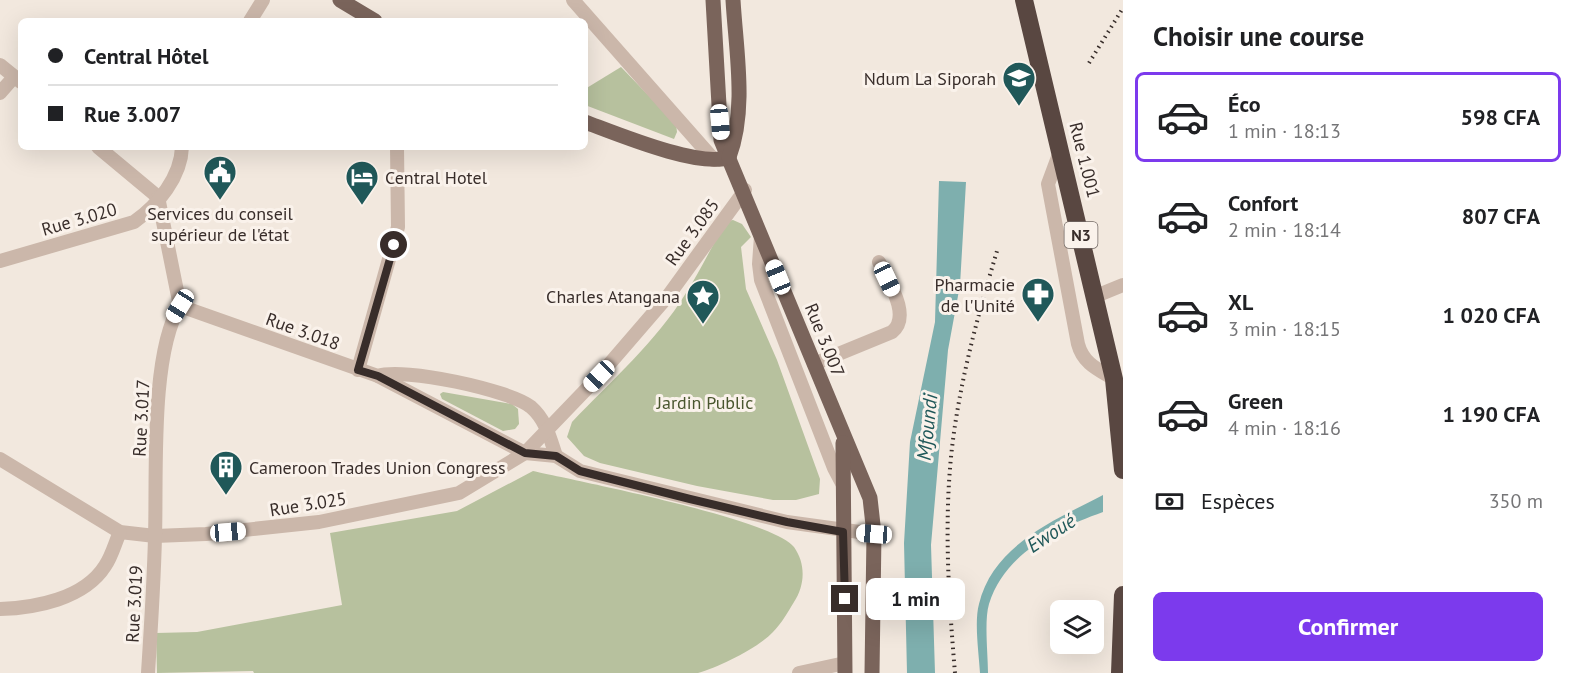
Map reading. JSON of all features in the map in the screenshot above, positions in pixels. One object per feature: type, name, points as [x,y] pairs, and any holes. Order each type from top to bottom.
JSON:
[{"type":"highway","name":"Rue 1.001","points":[[1024,1],[1114,379],[1123,470]]},
{"type":"highway","points":[[1120,673],[1123,595]]},
{"type":"main road","points":[[340,0],[370,18]]},
{"type":"main road","name":"Rue 3.007","points":[[713,0],[722,140],[745,190],[813,364],[870,498],[874,534],[872,673]]},
{"type":"main road","points":[[588,123],[670,151],[714,160],[729,157],[737,137],[739,104],[733,0]]},
{"type":"main road","name":"Rue 3.007","points":[[843,437],[845,668]]},
{"type":"street","points":[[252,18],[263,0]]},
{"type":"street","points":[[573,0],[714,160]]},
{"type":"street","points":[[0,65],[18,79],[0,93]]},
{"type":"street","points":[[1061,149],[1049,175],[1048,184],[1078,344],[1081,354],[1088,363],[1114,379]]},
{"type":"street","points":[[102,150],[158,197],[180,306]]},
{"type":"street","points":[[158,197],[174,180],[181,162],[182,150]]},
{"type":"street","points":[[358,370],[398,227],[397,150]]},
{"type":"street","name":"Rue 3.085","points":[[525,453],[599,376],[668,296],[745,190]]},
{"type":"street","name":"Rue 3.020","points":[[0,261],[134,222],[146,213],[158,197]]},
{"type":"street","points":[[761,234],[759,264],[761,280],[834,468],[844,487]]},
{"type":"street","points":[[813,364],[892,332],[900,326],[902,319],[895,297],[879,262]]},
{"type":"street","points":[[1096,296],[1123,285]]},
{"type":"street","name":"Rue 3.018","points":[[180,306],[378,376],[386,373],[410,373],[511,396],[530,407],[547,429]]},
{"type":"street","name":"Rue 3.017","points":[[155,536],[157,434],[163,353],[167,332],[180,306]]},
{"type":"street","points":[[378,376],[525,453],[556,456],[580,471],[787,522],[843,532],[874,534]]},
{"type":"street","points":[[547,429],[556,456]]},
{"type":"street","name":"Rue 3.025","points":[[0,459],[120,532],[155,536],[217,533],[319,522],[459,493],[525,453]]},
{"type":"street","points":[[0,609],[54,601],[87,584],[105,567],[120,532]]},
{"type":"street","name":"Rue 3.019","points":[[148,673],[155,536]]},
{"type":"street","points":[[799,673],[845,668]]},
{"type":"green space","points":[[621,67],[676,124],[677,132],[674,139],[588,106],[588,87]]},
{"type":"green space","name":"Jardin Public","points":[[733,220],[742,224],[751,237],[741,247],[746,289],[777,360],[820,479],[819,494],[796,500],[773,500],[697,486],[600,463],[584,456],[567,437],[572,422],[661,328],[686,293],[728,221]]},
{"type":"green space","points":[[443,392],[512,404],[518,409],[519,424],[515,429],[503,431],[442,399],[440,394]]},
{"type":"green space","points":[[533,471],[714,513],[779,536],[794,547],[801,560],[803,575],[798,595],[782,622],[766,638],[738,656],[698,673],[254,673],[253,671],[157,673],[156,633],[197,632],[342,605],[330,533],[457,511]]},
{"type":"water","name":"Mfoundi","points":[[939,181],[966,182],[960,285],[948,350],[931,545],[935,673],[907,673],[904,543],[910,442],[935,322]]},
{"type":"water","name":"Ewoué","points":[[1103,495],[1103,512],[1050,535],[1034,545],[1007,570],[989,604],[986,628],[988,673],[980,673],[978,611],[986,583],[1012,550],[1028,537],[1065,514]]},
{"type":"railway","points":[[1089,63],[1123,8]]},
{"type":"railway","points":[[955,673],[949,592],[951,457],[958,405],[969,353],[997,251]]},
{"type":"place","name":"Ndum La Siporah","points":[[1019,107]]},
{"type":"place","name":"Services du conseil supérieur de l'état","points":[[220,201]]},
{"type":"place","name":"Central Hotel","points":[[362,206]]},
{"type":"place","name":"Pharmacie de l'Unité","points":[[1038,323]]},
{"type":"place","name":"Charles Atangana","points":[[703,325]]},
{"type":"place","name":"Cameroon Trades Union Congress","points":[[226,496]]},
{"type":"route","points":[[394,245],[381,298],[358,370],[378,376],[525,453],[556,456],[580,471],[690,499],[787,522],[843,532],[845,599]]}]
